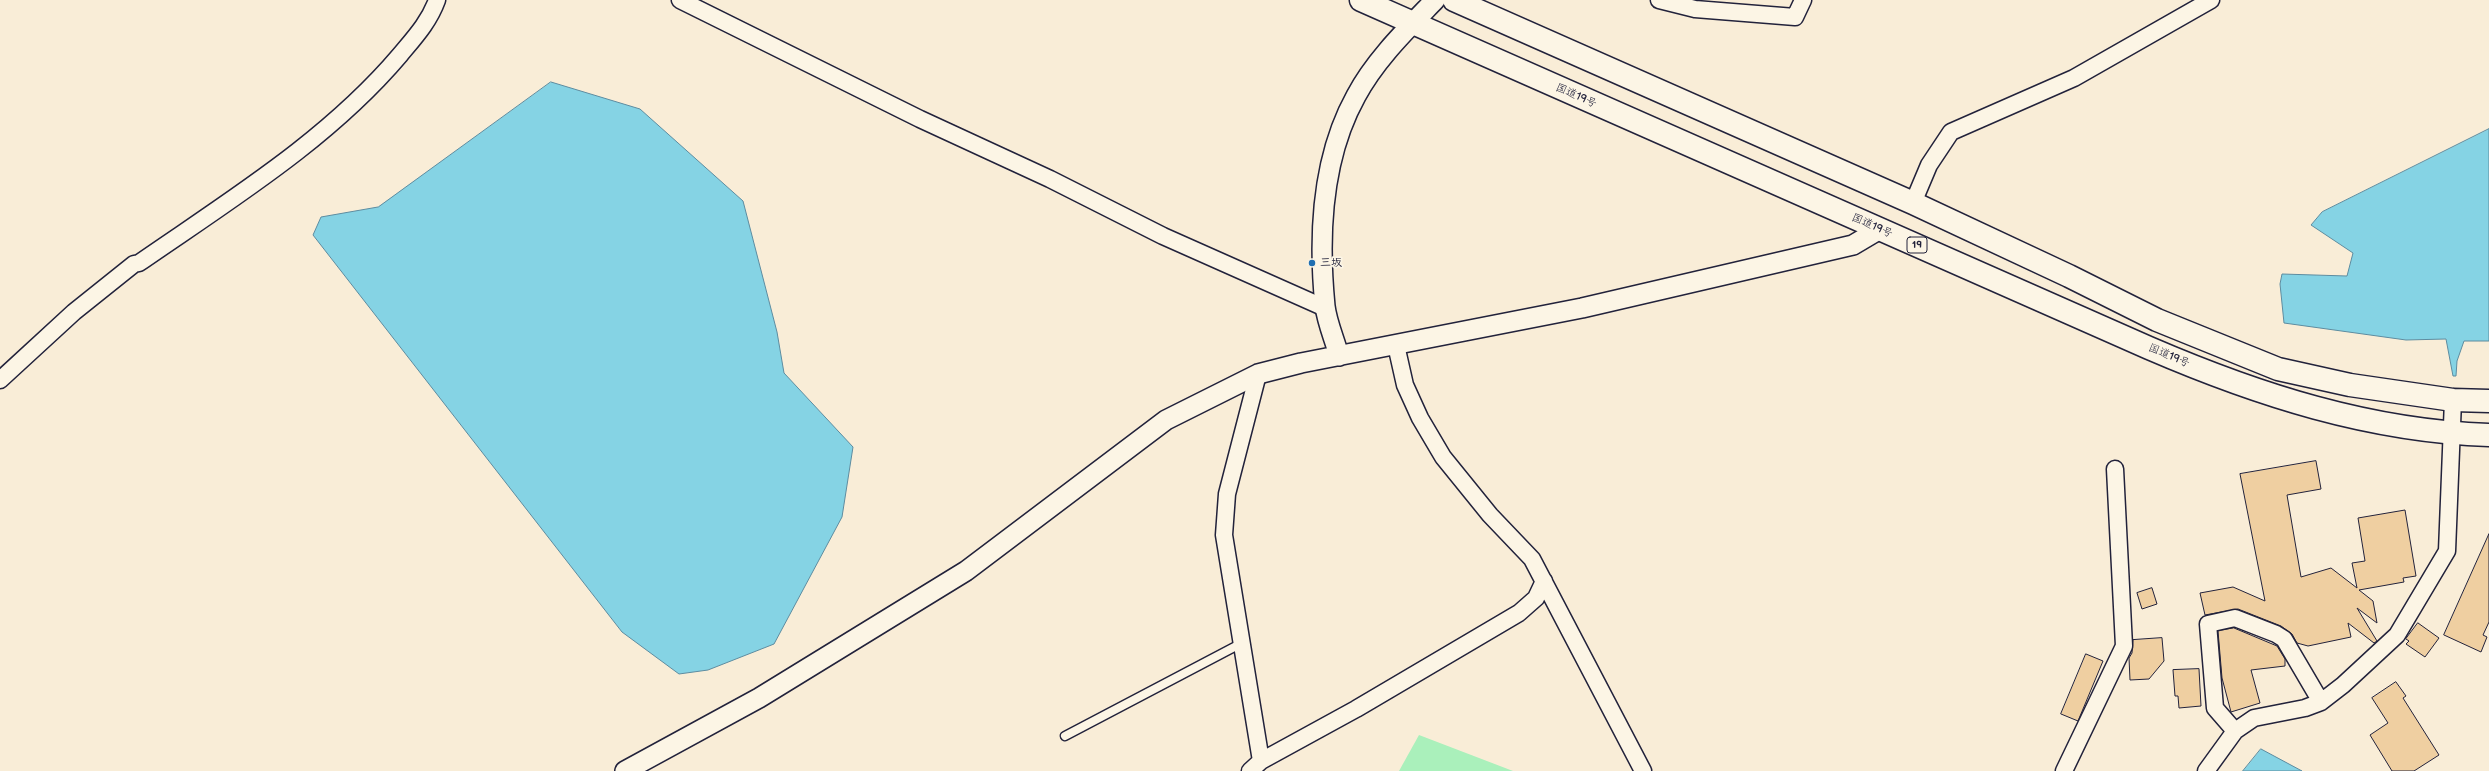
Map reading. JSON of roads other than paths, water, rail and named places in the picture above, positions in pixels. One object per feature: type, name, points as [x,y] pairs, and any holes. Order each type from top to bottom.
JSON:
[{"type":"highway","name":"国道19号","points":[[1361,0],[1880,230],[2230,382],[2317,410],[2452,434],[2489,435]]},
{"type":"highway","points":[[1454,0],[1913,204],[2069,276],[2157,320],[2278,369],[2350,385],[2453,400],[2489,401]]},
{"type":"street","points":[[0,380],[74,312],[134,264],[139,263],[287,160],[375,84],[430,19],[437,0]]},
{"type":"street","points":[[680,0],[920,119],[1050,179],[1162,236],[1325,308]]},
{"type":"street","points":[[1339,356],[1325,308],[1323,209],[1333,152],[1356,95],[1375,67],[1412,23],[1435,0]]},
{"type":"street","points":[[1659,0],[1695,9],[1795,17],[1802,0]]},
{"type":"street","points":[[1913,204],[1929,165],[1951,132],[2074,78],[2210,0]]},
{"type":"street","points":[[625,771],[759,698],[966,571],[1166,420],[1258,374],[1339,356],[1582,308],[1845,247],[1880,230]]},
{"type":"street","points":[[1396,345],[1405,385],[1420,418],[1444,457],[1490,515],[1532,559],[1643,771]]},
{"type":"street","points":[[1258,374],[1227,494],[1224,535],[1242,643],[1255,766],[1356,709],[1519,613],[1536,598],[1544,582]]},
{"type":"street","points":[[2206,771],[2235,731],[2254,718],[2305,708],[2321,702],[2343,685],[2397,635],[2447,550],[2453,400]]},
{"type":"street","points":[[2064,771],[2124,646],[2115,470]]},
{"type":"street","points":[[2235,731],[2215,708],[2208,624],[2235,618],[2276,634],[2284,639],[2321,702]]},
{"type":"lane","points":[[1065,736],[1242,643]]},
{"type":"water","points":[[551,82],[640,109],[743,201],[777,332],[784,373],[853,447],[842,517],[774,644],[708,670],[679,674],[622,632],[313,235],[321,217],[378,207]]},
{"type":"water","points":[[2489,129],[2489,341],[2464,341],[2457,361],[2456,376],[2453,376],[2446,339],[2406,340],[2284,323],[2280,284],[2282,274],[2347,276],[2353,253],[2311,225],[2322,212]]},
{"type":"water","points":[[2261,749],[2302,771],[2243,771]]},
{"type":"place","name":"三坂","points":[[1312,263]]}]
